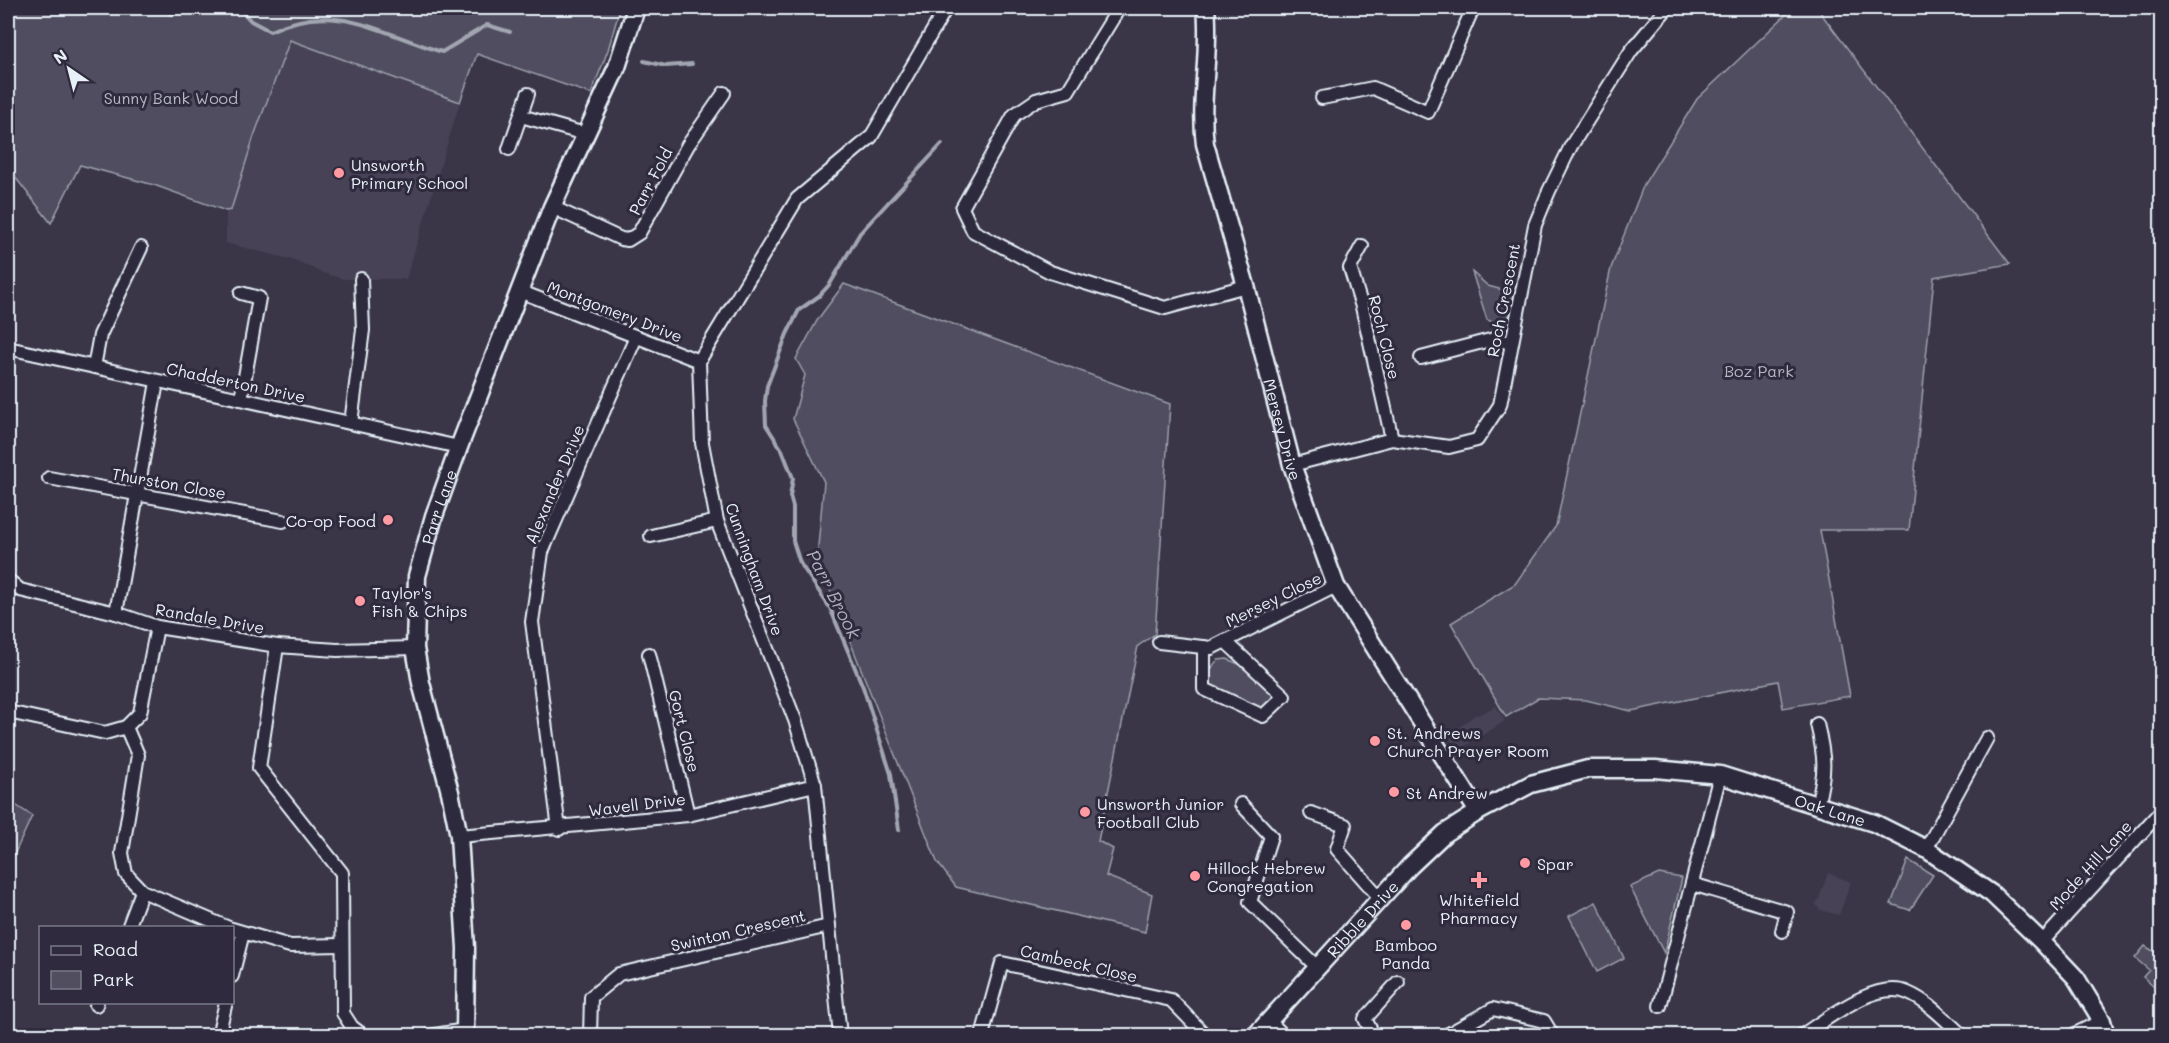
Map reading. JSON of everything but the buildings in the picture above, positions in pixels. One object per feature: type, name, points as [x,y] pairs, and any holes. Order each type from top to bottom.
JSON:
[{"type":"street","name":"Parr Lane","points":[[465,1033],[466,948],[459,836],[450,792],[420,683],[415,648],[417,576],[434,516],[519,291],[552,207],[617,67],[636,8]]},
{"type":"street","points":[[699,361],[797,199],[871,137],[945,8]]},
{"type":"street","points":[[1119,8],[1068,91],[1036,100],[1014,115],[962,208],[973,231],[1050,272],[1165,308],[1246,286]]},
{"type":"street","name":"Mersey Drive","points":[[1206,8],[1209,32],[1202,101],[1205,144],[1246,286],[1292,465],[1336,586],[1478,812]]},
{"type":"street","points":[[1322,98],[1373,88],[1428,112],[1473,8]]},
{"type":"street","name":"Roch Crescent","points":[[1292,465],[1392,439],[1449,447],[1478,440],[1500,405],[1535,225],[1549,190],[1570,146],[1632,51],[1667,8]]},
{"type":"street","name":"Parr Fold","points":[[552,207],[621,239],[628,240],[639,233],[688,145],[724,93]]},
{"type":"street","points":[[509,149],[528,94]]},
{"type":"street","points":[[521,116],[585,134]]},
{"type":"street","name":"Roch Close","points":[[1362,246],[1350,268],[1362,307],[1392,439]]},
{"type":"street","points":[[94,367],[100,335],[141,248]]},
{"type":"street","points":[[351,423],[363,330],[361,279]]},
{"type":"street","name":"Montgomery Drive","points":[[519,291],[699,361]]},
{"type":"street","points":[[241,294],[259,298],[241,399]]},
{"type":"street","name":"Alexander Drive","points":[[559,829],[532,622],[542,552],[636,337]]},
{"type":"street","points":[[1421,358],[1494,339],[1511,343]]},
{"type":"street","name":"Chadderton Drive","points":[[8,348],[459,447]]},
{"type":"street","name":"Cunningham Drive","points":[[699,361],[702,443],[717,521],[795,720],[815,785],[829,926]]},
{"type":"street","points":[[116,613],[157,382]]},
{"type":"street","name":"Thurston Close","points":[[49,478],[283,521]]},
{"type":"street","points":[[651,536],[717,521]]},
{"type":"street","name":"Randale Drive","points":[[8,580],[20,591],[116,613],[157,627],[277,646],[337,650],[415,648]]},
{"type":"street","name":"Mersey Close","points":[[1159,642],[1211,648],[1336,586]]},
{"type":"street","points":[[8,712],[105,733],[126,727],[140,713],[157,627]]},
{"type":"street","name":"Mersey Close","points":[[1204,647],[1204,690],[1263,716],[1284,696],[1225,641]]},
{"type":"street","points":[[277,646],[259,768],[342,873],[343,1012],[352,1027],[364,1035]]},
{"type":"street","name":"Gort Close","points":[[649,654],[688,815]]},
{"type":"street","points":[[1817,724],[1825,755],[1825,775],[1817,806]]},
{"type":"street","points":[[126,727],[138,755],[122,853],[126,874],[142,891],[225,926]]},
{"type":"street","points":[[1926,849],[1987,738]]},
{"type":"street","name":"Oak Lane","points":[[1478,812],[1531,784],[1588,769],[1655,769],[1720,775],[1874,823],[1926,849],[1992,894],[2076,978],[2104,1028]]},
{"type":"street","points":[[1660,1006],[1720,775]]},
{"type":"street","name":"Wavell Drive","points":[[459,836],[559,829],[688,815],[815,785]]},
{"type":"street","points":[[1241,804],[1271,836],[1250,902],[1317,968]]},
{"type":"street","name":"Mode Hill Lane","points":[[2042,942],[2162,810]]},
{"type":"street","name":"Ribble Drive","points":[[1255,1035],[1381,898],[1445,833],[1478,812]]},
{"type":"street","points":[[1311,813],[1345,825],[1337,849],[1381,898]]},
{"type":"street","points":[[1692,884],[1788,912],[1782,931]]},
{"type":"street","points":[[128,926],[142,891]]},
{"type":"street","name":"Swinton Crescent","points":[[590,1035],[591,997],[619,974],[829,926],[840,1035]]},
{"type":"street","points":[[234,945],[235,930],[290,946],[342,945]]},
{"type":"street","name":"Cambeck Close","points":[[983,1032],[1002,963],[1171,1000],[1206,1035]]},
{"type":"street","points":[[1374,1035],[1365,1018],[1398,982]]},
{"type":"street","points":[[1800,1035],[1846,1006],[1878,991],[1907,992],[1929,1006],[1963,1035]]},
{"type":"street","points":[[218,1035],[226,1004]]},
{"type":"street","points":[[1445,1035],[1493,1009],[1544,1021],[1553,1035]]},
{"type":"street","points":[[1269,1021],[1284,1035]]},
{"type":"street","points":[[2071,1035],[2104,1028]]},
{"type":"street","points":[[429,1035],[465,1033]]},
{"type":"shaded area","name":"Unsworth Primary School","points":[[290,40],[460,102],[406,279],[343,279],[320,272],[297,261],[226,243],[226,211]]},
{"type":"shaded area","points":[[1496,706],[1505,721],[1457,751],[1448,736],[1476,714]]},
{"type":"shaded area","points":[[1828,873],[1851,882],[1839,915],[1820,910],[1815,903],[1818,901]]},
{"type":"green space","name":"Sunny Bank Wood","points":[[8,8],[620,8],[608,50],[591,94],[477,54],[460,102],[290,40],[254,136],[231,210],[226,211],[154,185],[80,165],[51,223],[8,168]]},
{"type":"green space","name":"Boz Park","points":[[1793,8],[1817,8],[2010,264],[1934,277],[1909,530],[1820,530],[1850,696],[1783,708],[1778,681],[1631,711],[1586,700],[1538,698],[1506,717],[1451,623],[1515,584],[1556,526],[1611,268],[1644,184],[1697,99]]},
{"type":"green space","points":[[1472,272],[1488,286],[1514,293],[1506,326],[1487,320]]},
{"type":"green space","points":[[844,284],[1170,404],[1155,634],[1138,646],[1098,841],[1113,849],[1106,876],[1152,894],[1145,932],[956,887],[937,862],[817,557],[824,482],[793,419],[805,375],[796,359],[818,319]]},
{"type":"green space","points":[[1227,659],[1241,665],[1273,695],[1273,700],[1262,710],[1213,691],[1210,683],[1211,671],[1218,660]]},
{"type":"green space","points":[[8,800],[32,816],[8,868]]},
{"type":"green space","points":[[1908,860],[1933,875],[1910,910],[1891,904]]},
{"type":"green space","points":[[1659,874],[1682,878],[1664,953],[1630,887]]},
{"type":"green space","points":[[1596,902],[1624,958],[1597,972],[1569,916]]},
{"type":"green space","points":[[2145,946],[2161,956],[2161,981],[2155,988],[2143,977],[2149,970],[2135,958]]},
{"type":"waterway","name":"Parr Brook","points":[[162,8],[171,14],[193,8]]},
{"type":"waterway","points":[[239,8],[251,21],[270,31],[294,22],[337,19],[377,29],[442,52],[487,25],[510,32]]},
{"type":"waterway","name":"Parr Brook","points":[[644,61],[666,66],[692,64]]},
{"type":"waterway","name":"Parr Brook","points":[[899,830],[891,774],[863,687],[830,608],[800,563],[793,541],[793,507],[790,496],[793,478],[782,450],[766,425],[765,401],[767,386],[799,310],[819,296],[830,284],[860,233],[942,144]]},
{"type":"place","name":"Unsworth Primary School","points":[[339,173]]},
{"type":"place","name":"Co-op Food","points":[[388,520]]},
{"type":"place","name":"Taylor's Fish & Chips","points":[[360,601]]},
{"type":"place","name":"St. Andrews Church Prayer Room","points":[[1375,741]]},
{"type":"place","name":"St Andrew","points":[[1394,792]]},
{"type":"place","name":"Unsworth Junior Football Club","points":[[1085,812]]},
{"type":"place","name":"Spar","points":[[1525,863]]},
{"type":"place","name":"Hillock Hebrew Congregation","points":[[1195,876]]},
{"type":"place","name":"Whitefield Pharmacy","points":[[1479,880]]},
{"type":"place","name":"Bamboo Panda","points":[[1406,925]]}]
